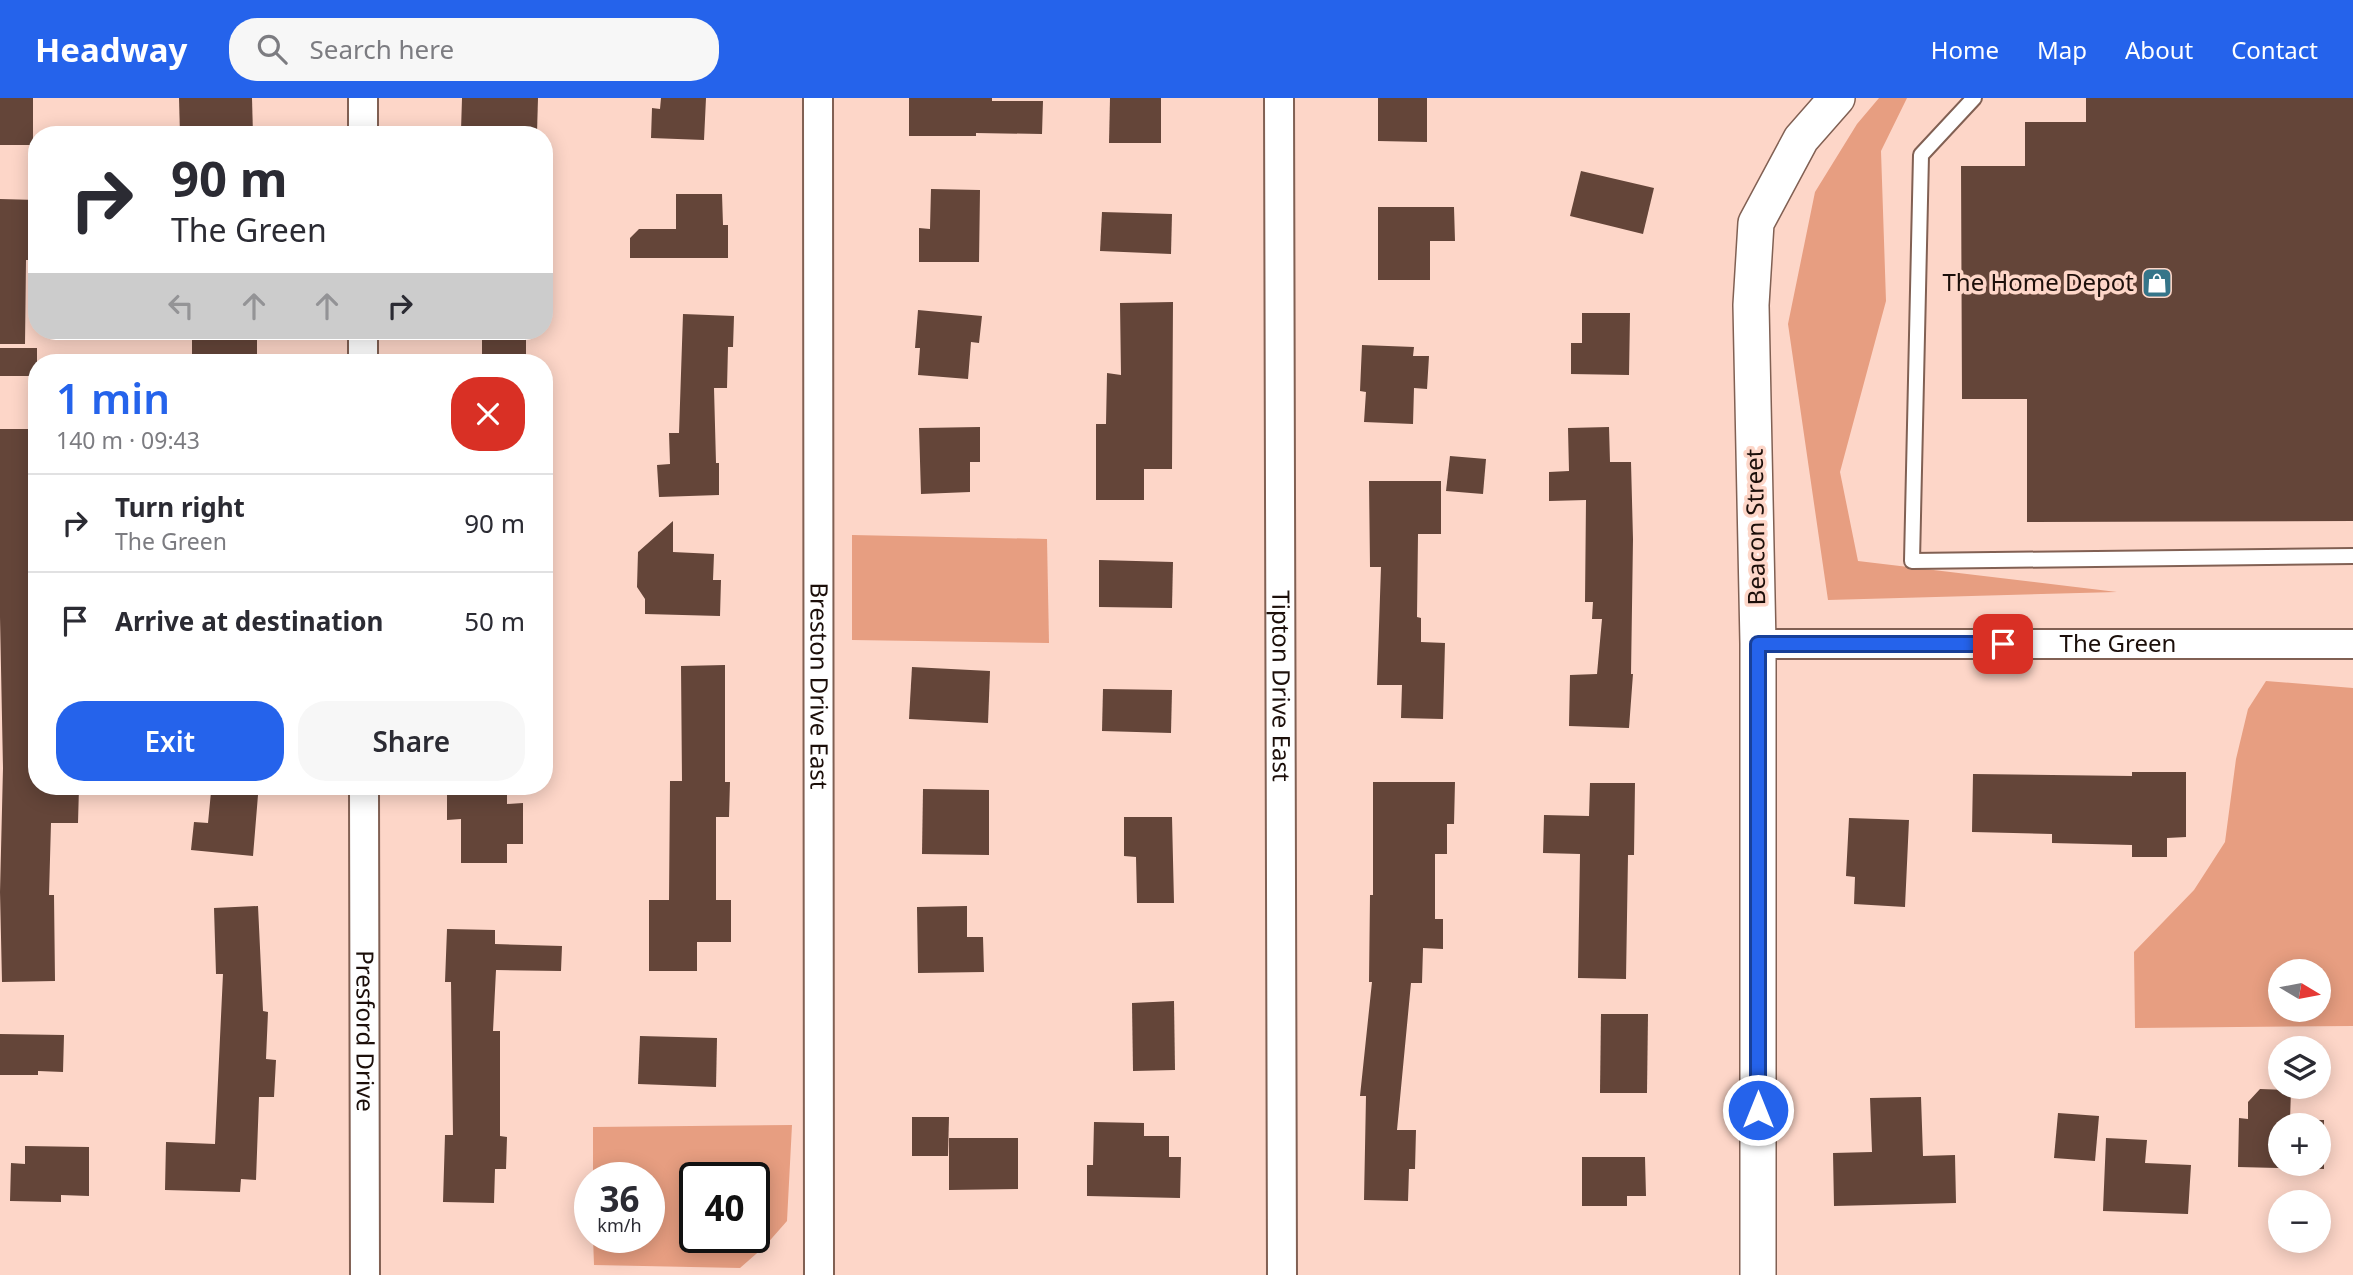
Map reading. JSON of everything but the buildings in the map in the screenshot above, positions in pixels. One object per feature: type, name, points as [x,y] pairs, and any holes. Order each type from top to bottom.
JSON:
[{"type":"street","points":[[363,98],[363,126]]},
{"type":"street","name":"Breston Drive East","points":[[818,98],[819,1275]]},
{"type":"street","name":"Tipton Drive East","points":[[1279,98],[1282,1275]]},
{"type":"street","name":"Beacon Street","points":[[1758,1275],[1758,644],[1751,305],[1756,223],[1801,139],[1837,98]]},
{"type":"street","name":"The Green","points":[[1758,644],[2353,644]]},
{"type":"street","name":"Presford Drive","points":[[364,795],[365,1275]]},
{"type":"lane","points":[[1975,98],[1921,155],[1912,561],[2353,556]]},
{"type":"shaded area","points":[[1879,98],[1907,98],[1881,151],[1886,301],[1840,472],[1858,561],[2117,592],[1828,600],[1788,324],[1815,192],[1857,124]]},
{"type":"shaded area","points":[[852,535],[1047,539],[1049,643],[852,640]]},
{"type":"shaded area","points":[[2266,681],[2353,688],[2353,1026],[2135,1028],[2134,952],[2194,890],[2225,842],[2236,759],[2248,709]]},
{"type":"shaded area","points":[[792,1125],[787,1221],[770,1240],[770,1162],[679,1162],[679,1253],[757,1253],[740,1268],[594,1265],[594,1253],[665,1253],[665,1162],[593,1162],[593,1127]]},
{"type":"place","name":"The Home Depot","points":[[2157,283]]},
{"type":"route","points":[[1758,1110],[1758,644],[2003,644]]}]
